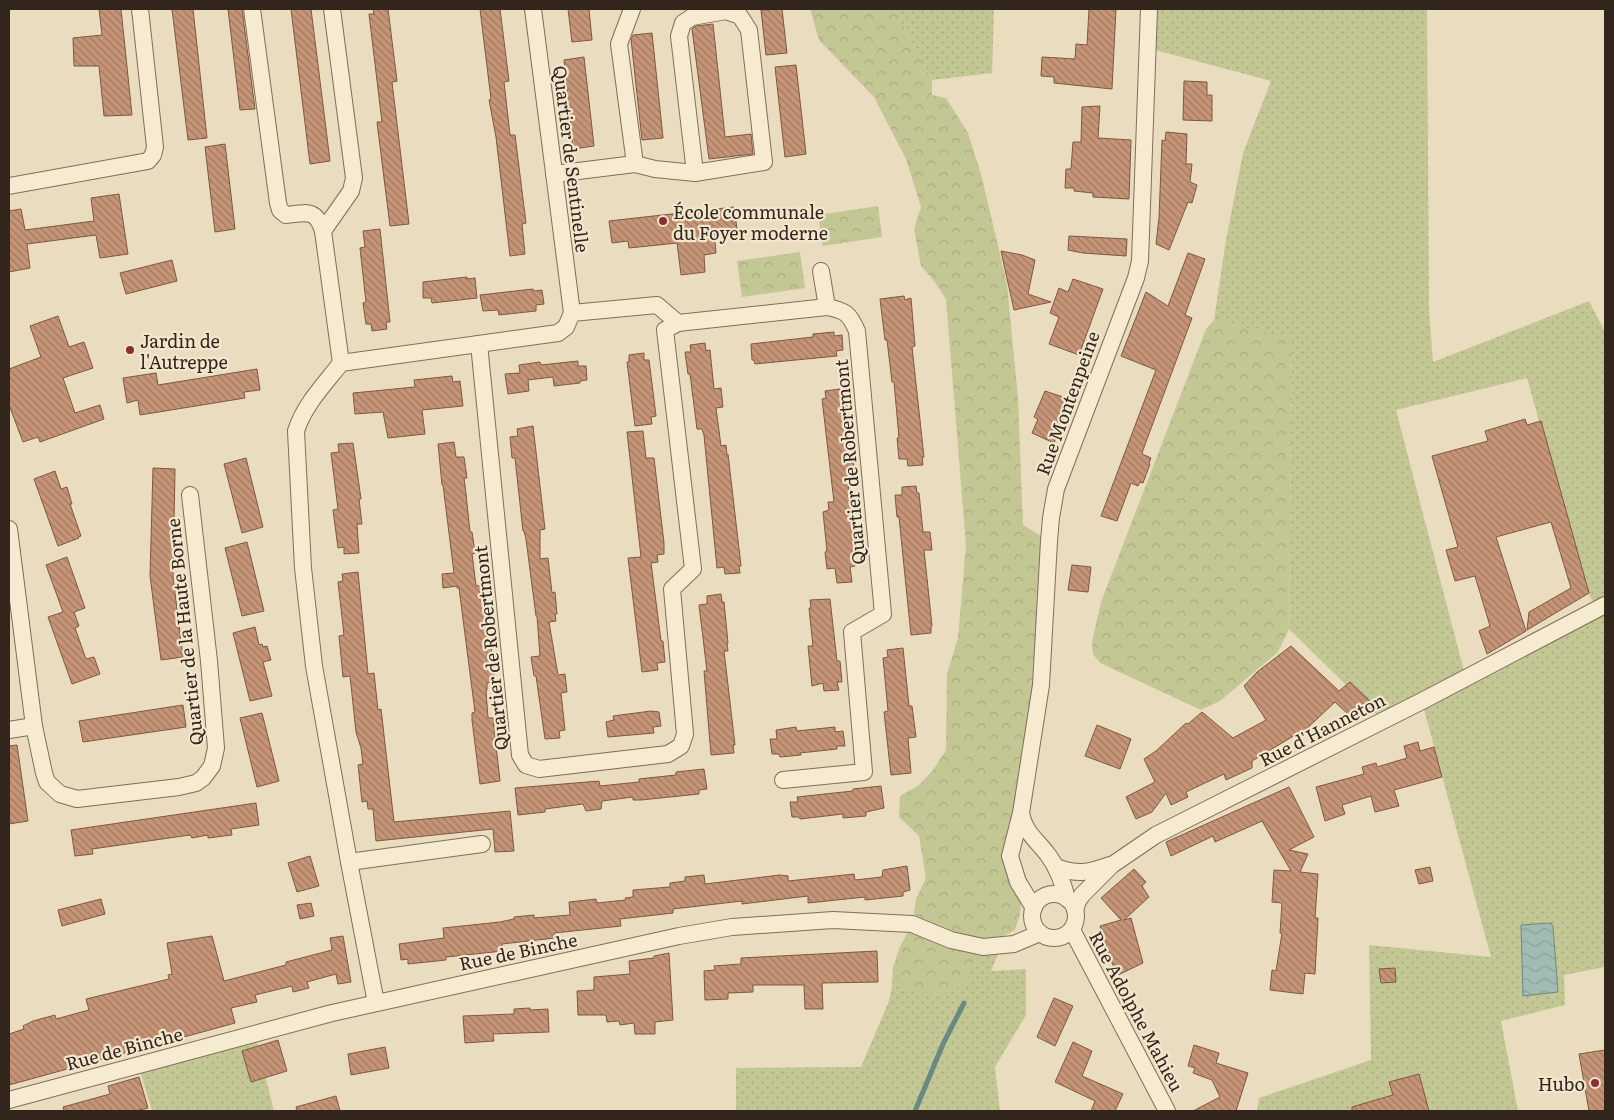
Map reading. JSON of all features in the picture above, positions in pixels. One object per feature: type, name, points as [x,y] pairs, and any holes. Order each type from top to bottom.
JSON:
[{"type":"street","points":[[9,186],[125,166],[148,161],[153,155],[155,147],[140,9]]},
{"type":"street","points":[[252,9],[278,203],[280,210],[286,215],[310,213],[315,215],[320,221],[323,231],[341,363]]},
{"type":"street","points":[[323,231],[351,191],[354,178],[332,9]]},
{"type":"street","name":"Quartier de Sentinelle","points":[[533,9],[572,314]]},
{"type":"street","points":[[632,9],[618,44],[635,164]]},
{"type":"street","name":"Rue Montenpeine","points":[[1034,908],[1018,882],[1010,856],[1021,813],[1041,685],[1049,541],[1053,504],[1056,489],[1136,278],[1140,262],[1149,9]]},
{"type":"street","points":[[554,174],[635,164],[655,169],[695,173],[764,162],[749,30],[740,16],[726,11],[703,12],[692,17],[683,24],[679,36],[695,173]]},
{"type":"street","points":[[821,271],[827,307]]},
{"type":"street","points":[[376,1003],[314,666],[304,568],[296,431],[299,420],[308,405],[341,363],[558,332],[570,321],[572,314],[657,305],[678,322]]},
{"type":"street","name":"Quartier de Robertmont","points":[[479,344],[520,755],[526,765],[539,768],[668,754],[681,746],[685,734],[672,589],[693,569],[664,330],[678,322],[827,307],[841,310],[850,315],[857,331],[883,614],[852,632],[864,772],[783,780]]},
{"type":"street","name":"Quartier de la Haute Borne","points":[[9,529],[34,726],[44,773],[48,782],[60,794],[77,799],[179,788],[196,783],[203,778],[212,766],[216,748],[190,496]]},
{"type":"street","name":"Rue d'Hanneton","points":[[1071,904],[1078,902],[1082,895],[1112,865],[1156,835],[1422,701],[1605,605]]},
{"type":"street","points":[[9,730],[34,726]]},
{"type":"street","name":"Rue Montenpeine","points":[[1021,813],[1022,822],[1028,834],[1048,855],[1056,867],[1071,904]]},
{"type":"street","points":[[349,862],[482,844]]},
{"type":"street","points":[[1056,867],[1070,872],[1089,872],[1112,865]]},
{"type":"street","points":[[1051,895],[1063,896],[1071,904],[1076,917],[1072,930],[1053,938],[1040,933],[1033,922],[1034,908],[1038,902],[1051,895]]},
{"type":"street","name":"Rue de Binche","points":[[9,1100],[376,1003],[679,936],[732,928],[833,920],[912,924],[951,940],[983,947],[1014,944],[1040,933]]},
{"type":"street","name":"Rue Adolphe Mahieu","points":[[1072,930],[1167,1111]]},
{"type":"green space","points":[[810,9],[894,9],[932,80],[932,95],[946,98],[968,133],[981,174],[1007,284],[1018,398],[1023,525],[1049,541],[1044,653],[1010,856],[1022,900],[1020,914],[1015,930],[983,947],[966,981],[948,994],[914,993],[900,983],[893,968],[900,947],[912,924],[916,899],[926,878],[919,836],[899,817],[900,796],[919,785],[933,770],[946,750],[947,674],[958,638],[966,545],[946,299],[921,266],[914,229],[921,207],[906,159],[874,97],[819,40]]},
{"type":"green space","points":[[894,9],[994,9],[992,73],[932,80]]},
{"type":"green space","points":[[1149,9],[1427,9],[1429,310],[1433,362],[1589,301],[1605,332],[1605,967],[1564,975],[1565,1005],[1501,1021],[1518,1111],[1257,1111],[1259,1098],[1371,1060],[1369,945],[1491,957],[1422,702],[1383,721],[1289,629],[1292,339],[1214,320],[1226,240],[1243,153],[1271,81],[1148,48]],"holes":[[[1527,378],[1589,594],[1597,610],[1466,679],[1396,410]]]},
{"type":"green space","points":[[878,206],[882,237],[823,246],[818,215]]},
{"type":"green space","points":[[800,252],[805,288],[742,297],[737,261]]},
{"type":"green space","points":[[1214,320],[1292,338],[1289,629],[1278,652],[1220,701],[1201,710],[1100,663],[1093,654],[1092,642],[1101,602],[1206,329]]},
{"type":"green space","points":[[1002,945],[991,971],[1026,969],[1026,1015],[995,1067],[1000,1111],[935,1111],[936,1108],[934,1111],[736,1111],[736,1068],[861,1067],[889,1001],[893,968],[900,947]]},
{"type":"green space","points":[[255,1034],[274,1111],[152,1111],[138,1064]]},
{"type":"water","points":[[1551,923],[1553,927],[1558,992],[1523,996],[1521,925]]},
{"type":"building","points":[[99,9],[121,9],[132,115],[104,116],[99,66],[74,66],[73,38],[102,35]]},
{"type":"building","points":[[172,9],[193,9],[207,138],[188,140]]},
{"type":"building","points":[[228,9],[242,9],[255,109],[240,110]]},
{"type":"building","points":[[291,9],[311,9],[330,161],[310,164]]},
{"type":"building","points":[[373,9],[388,9],[397,81],[392,82],[409,224],[390,226],[377,122],[382,122],[369,14],[374,14]]},
{"type":"building","points":[[480,9],[500,9],[509,81],[504,82],[510,135],[515,135],[526,223],[522,224],[525,254],[510,256],[496,137],[489,100],[491,99]]},
{"type":"building","points":[[568,9],[589,9],[592,40],[572,42]]},
{"type":"building","points":[[782,9],[787,53],[766,55],[761,10]]},
{"type":"building","points":[[1089,9],[1116,9],[1112,89],[1054,83],[1054,77],[1041,76],[1042,57],[1075,59],[1076,44],[1087,45]]},
{"type":"building","points":[[713,24],[725,137],[751,134],[753,154],[709,159],[692,29],[696,26]]},
{"type":"building","points":[[652,33],[663,138],[642,140],[631,39],[633,35]]},
{"type":"building","points":[[584,57],[594,146],[573,149],[564,60]]},
{"type":"building","points":[[796,65],[806,154],[785,157],[775,67]]},
{"type":"building","points":[[1184,81],[1207,82],[1207,95],[1212,95],[1212,121],[1183,120]]},
{"type":"building","points":[[1100,106],[1098,138],[1131,140],[1129,199],[1093,197],[1093,193],[1074,191],[1074,188],[1065,188],[1066,169],[1071,169],[1073,142],[1081,142],[1082,107]]},
{"type":"building","points":[[1166,132],[1187,134],[1186,164],[1192,164],[1190,182],[1197,185],[1192,203],[1188,202],[1169,250],[1156,244],[1162,140],[1165,141]]},
{"type":"building","points":[[225,144],[235,229],[215,232],[205,147]]},
{"type":"building","points":[[119,194],[128,254],[100,258],[96,235],[27,244],[30,268],[9,272],[9,211],[21,209],[25,230],[94,221],[91,198]]},
{"type":"building","points":[[734,207],[737,229],[714,231],[716,253],[704,255],[705,272],[681,275],[677,243],[629,248],[628,241],[612,243],[609,221]]},
{"type":"building","points":[[380,229],[390,322],[386,322],[387,329],[372,331],[371,324],[366,324],[363,303],[366,302],[360,248],[365,247],[363,231]]},
{"type":"building","points":[[1069,236],[1127,239],[1126,256],[1068,250]]},
{"type":"building","points":[[1001,251],[1022,255],[1035,260],[1028,294],[1051,302],[1014,310]]},
{"type":"building","points":[[1188,253],[1205,259],[1185,315],[1192,318],[1143,450],[1142,454],[1151,458],[1143,483],[1140,482],[1138,486],[1131,483],[1117,521],[1101,516],[1156,370],[1121,356],[1146,292],[1168,306]]},
{"type":"building","points":[[172,260],[177,281],[126,294],[120,273]]},
{"type":"building","points":[[467,277],[467,279],[475,278],[477,298],[432,303],[431,298],[423,298],[423,282]]},
{"type":"building","points":[[1073,279],[1103,289],[1079,355],[1049,344],[1059,317],[1050,313],[1059,288],[1068,292]]},
{"type":"building","points":[[533,289],[534,291],[542,290],[544,304],[536,305],[536,311],[499,315],[498,310],[483,311],[480,295]]},
{"type":"building","points":[[904,296],[905,300],[911,298],[915,346],[912,347],[924,457],[922,457],[923,465],[908,466],[907,459],[899,459],[894,382],[892,382],[880,299]]},
{"type":"building","points":[[58,316],[69,347],[84,342],[93,368],[63,378],[75,413],[100,405],[104,419],[40,442],[38,437],[23,442],[9,405],[9,369],[41,357],[30,326]]},
{"type":"building","points":[[834,332],[834,336],[842,335],[843,350],[836,351],[837,356],[755,364],[754,360],[752,360],[751,344],[813,337],[813,334]]},
{"type":"building","points":[[705,343],[706,351],[710,350],[714,389],[721,388],[723,407],[716,408],[721,446],[726,445],[728,454],[741,566],[739,566],[740,573],[725,574],[724,567],[717,568],[704,435],[702,429],[697,429],[690,374],[688,374],[685,352],[691,352],[690,345]]},
{"type":"building","points":[[644,353],[644,360],[649,360],[656,416],[651,417],[652,424],[635,426],[627,362],[629,362],[629,355]]},
{"type":"building","points":[[578,361],[578,366],[586,366],[587,380],[580,381],[580,383],[554,386],[553,377],[528,380],[529,391],[508,394],[505,374],[520,373],[519,365],[540,362],[541,365]]},
{"type":"building","points":[[257,369],[260,390],[244,392],[245,398],[140,415],[138,400],[127,403],[123,378],[156,373],[158,385]]},
{"type":"building","points":[[452,376],[453,382],[460,381],[463,406],[422,410],[425,434],[388,438],[383,412],[355,414],[353,393],[415,387],[414,380]]},
{"type":"building","points":[[840,389],[841,397],[846,396],[850,453],[852,453],[855,474],[847,475],[854,529],[851,529],[855,566],[850,567],[852,582],[837,583],[835,568],[827,569],[825,552],[827,551],[823,512],[829,510],[828,502],[834,502],[822,399],[826,398],[825,391]]},
{"type":"building","points":[[1045,391],[1069,399],[1063,412],[1066,413],[1054,443],[1032,433],[1038,419],[1034,417]]},
{"type":"building","points":[[1525,419],[1527,425],[1541,421],[1589,593],[1527,630],[1529,612],[1571,588],[1551,522],[1496,537],[1526,631],[1487,654],[1479,631],[1490,626],[1475,576],[1455,581],[1446,550],[1458,547],[1432,456],[1488,441],[1485,431]]},
{"type":"building","points":[[533,426],[545,529],[540,530],[540,559],[548,558],[552,593],[555,592],[556,621],[549,622],[558,675],[565,674],[567,692],[561,693],[565,730],[559,731],[560,738],[545,739],[536,676],[534,676],[531,657],[540,656],[537,616],[526,539],[523,531],[515,458],[512,458],[510,437],[518,436],[517,429]]},
{"type":"building","points":[[643,431],[646,458],[654,458],[664,543],[664,554],[657,555],[658,562],[651,563],[665,662],[657,663],[658,670],[642,672],[628,558],[641,557],[627,432]]},
{"type":"building","points":[[454,442],[456,457],[464,457],[467,478],[464,478],[470,532],[472,532],[475,553],[472,554],[476,586],[484,585],[495,682],[487,683],[486,691],[488,718],[493,718],[500,781],[480,784],[472,720],[472,713],[475,712],[459,588],[457,586],[443,588],[442,574],[454,573],[438,444]]},
{"type":"building","points":[[353,443],[361,499],[359,499],[362,524],[357,524],[359,553],[344,554],[344,547],[338,548],[333,510],[338,509],[331,453],[339,452],[338,444]]},
{"type":"building","points":[[246,458],[263,527],[242,533],[224,464]]},
{"type":"building","points":[[153,468],[175,469],[173,577],[183,657],[161,660],[150,576]]},
{"type":"building","points":[[55,471],[61,489],[67,487],[72,504],[70,504],[81,536],[58,546],[34,479]]},
{"type":"building","points":[[916,486],[917,493],[919,493],[923,532],[930,532],[932,550],[924,550],[932,626],[931,633],[911,635],[895,495],[902,495],[902,487]]},
{"type":"building","points":[[247,542],[264,611],[242,616],[225,548]]},
{"type":"building","points":[[67,557],[85,608],[74,612],[79,626],[75,628],[86,659],[94,657],[100,674],[72,684],[48,617],[63,612],[46,565]]},
{"type":"building","points":[[1072,565],[1091,567],[1088,592],[1068,590]]},
{"type":"building","points":[[358,572],[368,674],[374,673],[378,710],[381,709],[394,822],[510,811],[514,851],[495,852],[493,829],[376,841],[373,809],[368,809],[367,801],[362,802],[358,765],[363,764],[361,748],[356,732],[350,676],[343,677],[339,636],[344,635],[338,582],[343,581],[342,574]]},
{"type":"building","points":[[721,594],[722,602],[724,602],[728,643],[728,651],[724,651],[735,745],[733,745],[734,753],[711,755],[704,671],[707,671],[699,605],[707,604],[707,596]]},
{"type":"building","points":[[830,599],[837,661],[840,661],[842,682],[837,682],[839,690],[824,691],[823,683],[812,686],[808,646],[813,646],[809,608],[811,608],[810,600]]},
{"type":"building","points":[[255,627],[259,645],[267,646],[271,660],[263,662],[272,696],[250,701],[233,633]]},
{"type":"building","points":[[1291,646],[1339,691],[1350,682],[1376,707],[1352,718],[1335,702],[1301,734],[1300,732],[1252,761],[1252,768],[1226,780],[1224,774],[1186,792],[1188,797],[1171,805],[1166,793],[1152,812],[1136,819],[1126,797],[1155,782],[1144,759],[1156,751],[1186,723],[1188,724],[1202,712],[1233,738],[1266,720],[1244,686],[1257,672]]},
{"type":"building","points":[[903,648],[909,706],[912,706],[916,737],[908,738],[911,773],[891,775],[884,712],[888,711],[883,658],[888,657],[887,650]]},
{"type":"building","points":[[183,705],[186,727],[83,742],[79,721]]},
{"type":"building","points":[[651,711],[659,712],[661,726],[653,727],[654,733],[608,737],[606,722],[614,720],[613,716]]},
{"type":"building","points":[[262,713],[279,781],[257,787],[240,718]]},
{"type":"building","points":[[1097,725],[1131,739],[1120,769],[1085,756]]},
{"type":"building","points":[[796,727],[797,731],[835,727],[835,732],[843,731],[845,746],[837,746],[837,749],[800,753],[801,755],[780,757],[779,754],[772,754],[770,739],[777,739],[776,730]]},
{"type":"building","points":[[1418,742],[1420,751],[1434,747],[1442,777],[1394,790],[1399,806],[1375,812],[1371,796],[1342,805],[1345,814],[1325,821],[1316,787],[1364,774],[1362,767],[1376,763],[1377,767],[1407,758],[1404,746]]},
{"type":"building","points":[[17,745],[28,821],[9,824],[9,746]]},
{"type":"building","points":[[704,769],[707,789],[699,790],[699,794],[641,800],[633,800],[633,797],[602,801],[601,809],[586,811],[583,804],[545,809],[545,812],[518,815],[515,788],[599,781],[600,786],[639,782],[639,779],[676,775],[676,772]]},
{"type":"building","points":[[881,786],[884,808],[866,812],[866,816],[843,818],[843,814],[800,819],[799,817],[792,817],[790,802],[798,802],[797,797]]},
{"type":"building","points":[[1289,787],[1314,837],[1289,850],[1308,854],[1300,872],[1318,874],[1315,918],[1318,918],[1315,974],[1305,973],[1303,994],[1270,990],[1272,970],[1276,971],[1282,933],[1280,933],[1282,903],[1272,902],[1274,870],[1291,871],[1262,821],[1215,842],[1213,836],[1171,856],[1166,842]]},
{"type":"building","points":[[256,803],[259,825],[231,829],[232,835],[208,838],[208,835],[192,838],[190,835],[92,849],[93,854],[75,856],[71,830]]},
{"type":"building","points":[[310,856],[319,886],[297,892],[288,863]]},
{"type":"building","points":[[907,866],[910,890],[903,892],[903,896],[865,900],[865,897],[808,903],[808,896],[742,904],[742,901],[673,909],[673,913],[620,919],[621,926],[554,933],[555,938],[502,944],[503,951],[446,957],[446,960],[408,964],[408,959],[401,960],[399,944],[444,938],[443,928],[500,922],[514,919],[514,917],[534,915],[534,918],[570,915],[569,902],[596,899],[597,903],[626,900],[625,898],[633,897],[633,890],[670,887],[670,883],[685,881],[685,877],[704,875],[705,884],[780,875],[788,876],[788,881],[854,874],[855,880],[882,877],[883,870]]},
{"type":"building","points":[[1430,867],[1433,881],[1419,884],[1415,870]]},
{"type":"building","points":[[1134,869],[1146,882],[1142,886],[1149,897],[1124,920],[1131,918],[1143,963],[1118,975],[1111,961],[1100,926],[1121,920],[1101,898]]},
{"type":"building","points":[[101,899],[105,914],[62,926],[58,910]]},
{"type":"building","points":[[311,903],[314,916],[300,919],[297,905]]},
{"type":"building","points":[[212,936],[224,981],[286,965],[286,962],[332,950],[330,938],[343,936],[351,982],[338,984],[336,974],[307,982],[309,988],[293,992],[292,986],[255,995],[257,1002],[231,1008],[235,1023],[9,1085],[9,1034],[24,1029],[23,1026],[33,1021],[55,1015],[56,1019],[89,1010],[86,999],[169,979],[168,975],[172,974],[167,943]]},
{"type":"building","points":[[877,951],[878,982],[822,983],[823,1009],[805,1009],[804,985],[753,985],[753,992],[728,993],[728,999],[705,1000],[704,971],[715,970],[714,966],[741,964],[741,958]]},
{"type":"building","points":[[669,953],[673,1020],[655,1022],[655,1034],[635,1034],[634,1023],[620,1025],[619,1021],[607,1022],[606,1015],[578,1015],[577,991],[594,990],[594,977],[630,974],[629,961],[654,958],[654,956]]},
{"type":"building","points":[[1395,968],[1396,982],[1381,983],[1379,969]]},
{"type":"building","points":[[1054,998],[1073,1006],[1055,1046],[1037,1037]]},
{"type":"building","points":[[530,1008],[530,1010],[548,1009],[549,1032],[493,1034],[494,1041],[465,1043],[463,1016],[514,1014],[514,1009]]},
{"type":"building","points":[[278,1040],[287,1071],[251,1082],[242,1051]]},
{"type":"building","points":[[1073,1042],[1092,1051],[1082,1076],[1123,1094],[1115,1111],[1091,1111],[1095,1101],[1055,1082]]},
{"type":"building","points":[[1194,1045],[1219,1053],[1216,1063],[1248,1073],[1236,1111],[1193,1111],[1220,1097],[1212,1080],[1193,1073],[1195,1068],[1188,1066]]},
{"type":"building","points":[[385,1047],[389,1068],[351,1075],[348,1054]]},
{"type":"building","name":"Hubo","points":[[1605,1050],[1605,1111],[1589,1111],[1579,1054]]},
{"type":"building","points":[[1419,1074],[1429,1111],[1352,1111],[1352,1107],[1393,1095],[1389,1082]]},
{"type":"building","points":[[139,1077],[148,1108],[135,1111],[64,1111],[63,1107],[110,1094],[108,1086]]},
{"type":"building","points":[[336,1096],[340,1111],[297,1111],[296,1107]]},
{"type":"waterway","points":[[915,1111],[943,1044],[964,1003]]},
{"type":"place","name":"École communale du Foyer moderne","points":[[663,221]]},
{"type":"place","name":"Jardin de l'Autreppe","points":[[130,350]]},
{"type":"place","name":"Hubo","points":[[1595,1083]]}]
